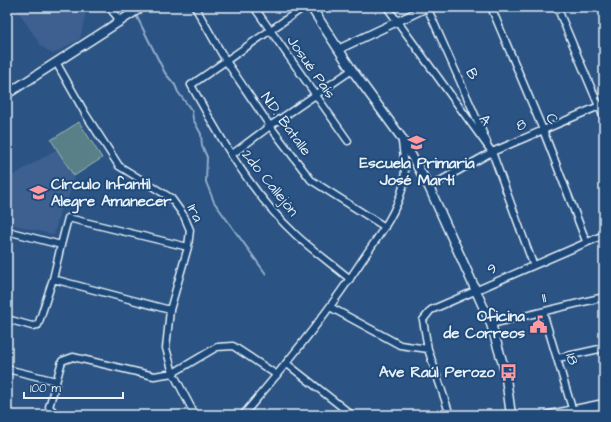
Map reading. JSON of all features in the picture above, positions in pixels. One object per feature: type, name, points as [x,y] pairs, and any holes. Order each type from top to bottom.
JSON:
[{"type":"main road","points":[[311,7],[352,70],[401,137],[429,187],[491,324],[504,371],[512,415]]},
{"type":"main road","points":[[7,94],[140,8]]},
{"type":"main road","points":[[550,415],[574,413],[604,404]]},
{"type":"street","points":[[109,7],[124,19]]},
{"type":"street","name":"N.D. Batalle","points":[[195,7],[226,60],[270,126],[311,180],[385,227]]},
{"type":"street","name":"Josué País","points":[[254,7],[348,140]]},
{"type":"street","points":[[226,60],[304,7]]},
{"type":"street","name":"A","points":[[387,7],[492,152],[534,264]]},
{"type":"street","points":[[339,49],[428,7]]},
{"type":"street","name":"B","points":[[428,7],[492,152]]},
{"type":"street","name":"C","points":[[491,7],[543,130],[586,241]]},
{"type":"street","points":[[557,7],[602,105],[604,118]]},
{"type":"street","name":"2do Callejón","points":[[226,60],[191,85],[231,155],[249,182],[295,234],[350,279]]},
{"type":"street","name":"1ra","points":[[56,62],[86,115],[119,166],[171,198],[184,216],[190,230],[188,247],[170,310],[166,348],[172,373],[195,415]]},
{"type":"street","points":[[231,155],[270,126],[352,70]]},
{"type":"street","name":"8","points":[[429,187],[492,152],[602,105]]},
{"type":"street","points":[[243,415],[277,375],[330,307],[385,227],[402,190],[405,162],[401,137]]},
{"type":"street","points":[[7,319],[32,326],[38,325],[53,279],[68,218],[188,247]]},
{"type":"street","points":[[7,231],[61,245]]},
{"type":"street","name":"9","points":[[450,415],[428,349],[423,320],[431,310],[586,241],[604,235]]},
{"type":"street","points":[[53,279],[170,310]]},
{"type":"street","name":"11","points":[[491,324],[604,297]]},
{"type":"street","points":[[330,307],[400,345],[428,349]]},
{"type":"street","name":"18","points":[[543,312],[574,413]]},
{"type":"street","points":[[56,415],[49,408],[56,381],[62,361],[73,357],[154,376],[172,373],[217,347],[233,346],[277,375]]},
{"type":"street","points":[[558,358],[604,348]]},
{"type":"street","points":[[286,363],[352,415]]},
{"type":"street","points":[[7,369],[56,381]]},
{"type":"shaded area","points":[[19,7],[87,7],[80,39],[53,54],[41,46],[18,11]]},
{"type":"shaded area","name":"Círculo Infantil Alegre Amanecer","points":[[57,149],[74,176],[66,208],[61,207],[54,235],[7,223],[7,179]]},
{"type":"green space","points":[[79,122],[102,158],[74,176],[51,140]]},
{"type":"waterway","points":[[135,13],[165,73],[175,85],[178,92],[192,111],[193,119],[201,134],[202,146],[207,157],[206,182],[214,202],[266,274]]},
{"type":"place","name":"Escuela Primaria José Martí","points":[[417,142]]},
{"type":"place","name":"Círculo Infantil Alegre Amanecer","points":[[38,193]]},
{"type":"place","name":"Oficina de Correos","points":[[538,325]]},
{"type":"place","name":"Ave Raúl Perozo","points":[[508,372]]}]
